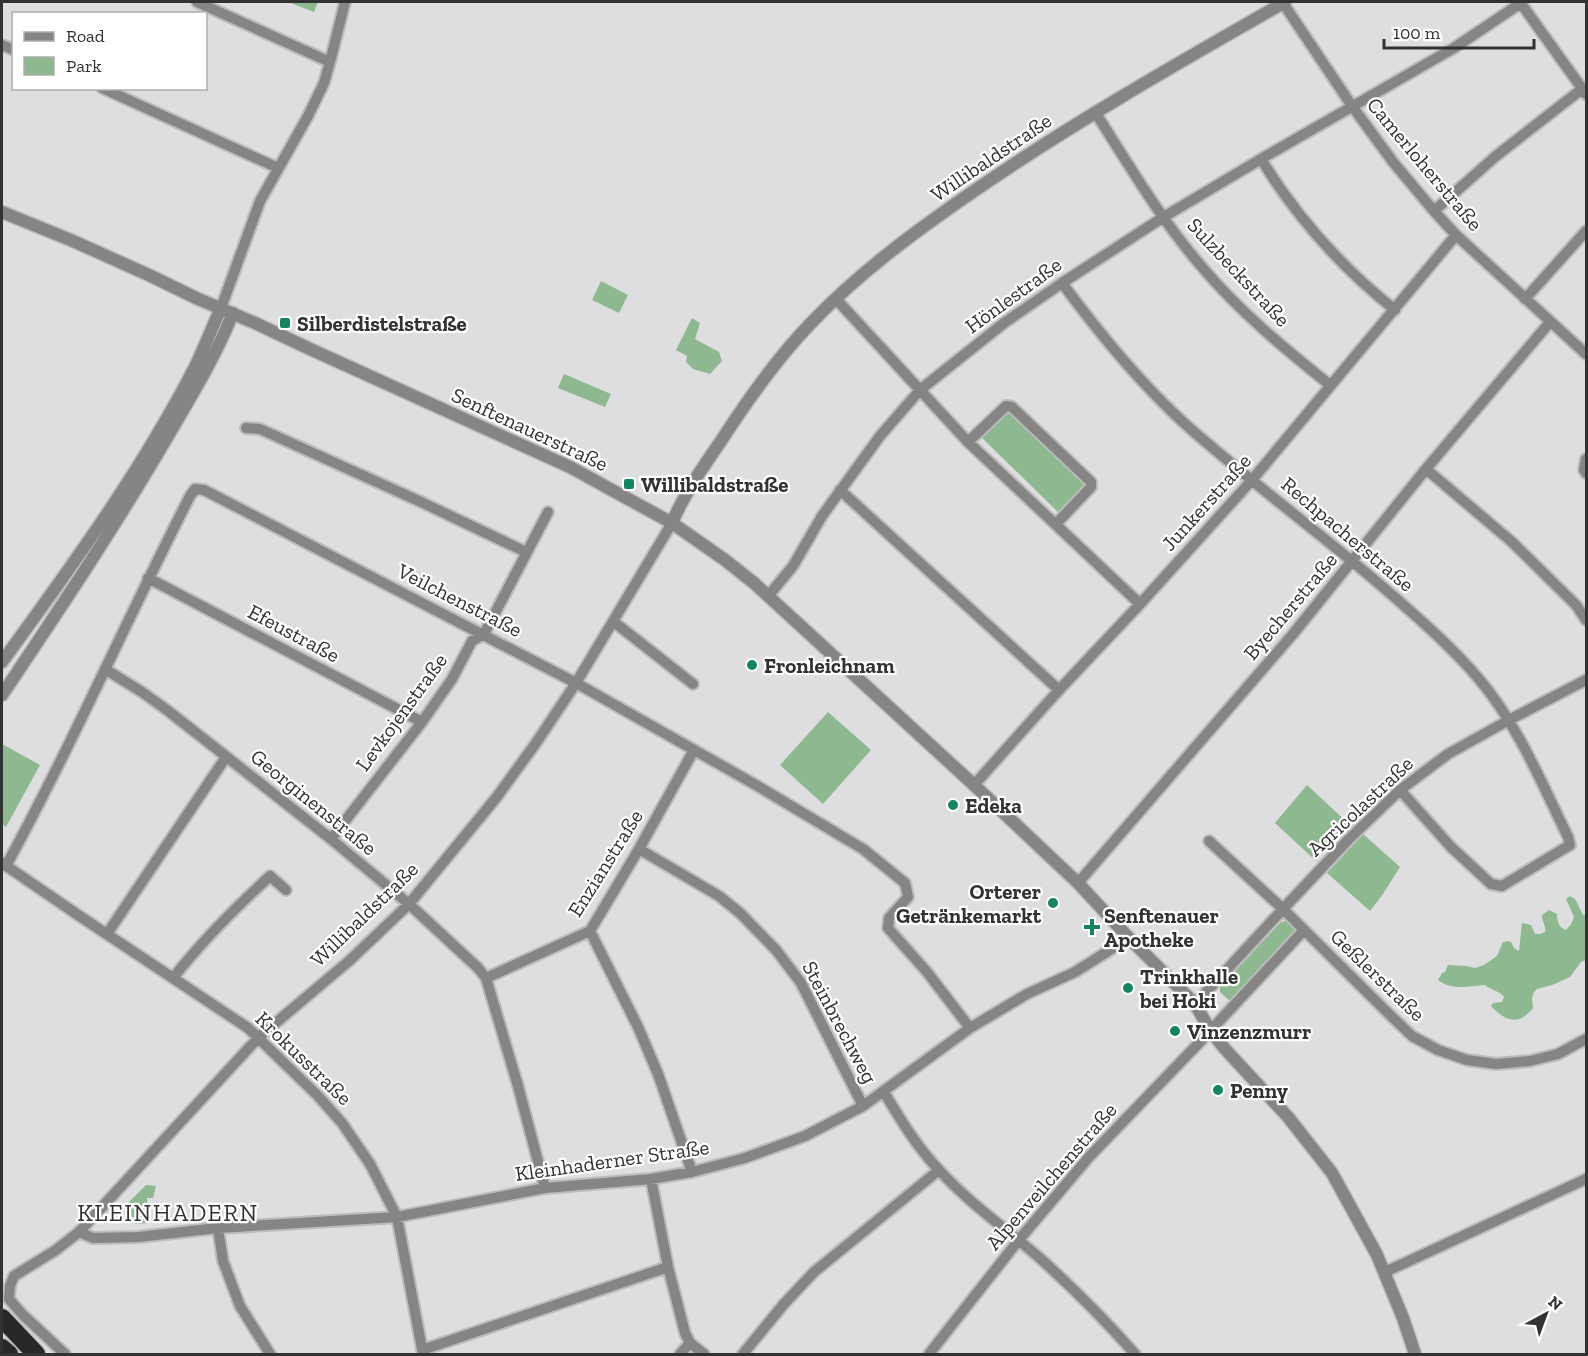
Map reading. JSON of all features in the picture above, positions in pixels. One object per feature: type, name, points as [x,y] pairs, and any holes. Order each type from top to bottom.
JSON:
[{"type":"highway","points":[[2,1318],[36,1354]]},
{"type":"highway","points":[[2,1348],[9,1354]]},
{"type":"street","points":[[197,2],[330,62]]},
{"type":"street","points":[[2,662],[72,567],[157,434],[195,366],[223,304],[260,201],[324,83],[345,2]]},
{"type":"street","name":"Camerloherstraße","points":[[1284,2],[1352,106],[1393,162],[1434,211],[1456,235],[1587,354]]},
{"type":"street","name":"Willibaldstraße","points":[[65,1354],[9,1299],[14,1276],[56,1250],[79,1232],[259,1037],[349,961],[409,904],[496,798],[536,744],[614,622],[711,456],[760,382],[794,341],[836,298],[873,266],[1007,168],[1095,112],[1284,2]]},
{"type":"street","points":[[1434,211],[1496,156],[1584,92],[1521,2]]},
{"type":"street","name":"Hönlestraße","points":[[769,595],[793,566],[822,516],[880,436],[920,390],[1004,323],[1162,218],[1454,48],[1521,2]]},
{"type":"street","points":[[106,90],[278,168]]},
{"type":"street","name":"Sulzbeckstraße","points":[[1095,112],[1162,218],[1202,268],[1278,343],[1330,385]]},
{"type":"street","points":[[1261,159],[1300,217],[1322,243],[1358,279],[1395,310]]},
{"type":"street","name":"Senftenauerstraße","points":[[2,212],[223,304],[233,314],[570,467],[672,523],[725,560],[769,595],[1078,883],[1195,1004],[1210,1030]]},
{"type":"street","points":[[1525,299],[1587,231]]},
{"type":"street","name":"Junkerstraße","points":[[974,785],[1252,480],[1456,235]]},
{"type":"street","name":"Rechpacherstraße","points":[[1062,283],[1102,336],[1153,394],[1184,423],[1353,561],[1430,628],[1479,680],[1509,720],[1570,844],[1502,886],[1491,884],[1451,847],[1400,790]]},
{"type":"street","points":[[836,298],[968,442],[1140,604]]},
{"type":"street","points":[[2,695],[124,510],[204,374],[233,314]]},
{"type":"street","name":"Byecherstraße","points":[[1078,883],[1285,643],[1426,469],[1550,322]]},
{"type":"street","points":[[968,442],[1006,406],[1012,407],[1091,482],[1091,487],[1056,524]]},
{"type":"street","points":[[246,428],[261,429],[526,552]]},
{"type":"street","points":[[1587,459],[1584,470],[1587,473]]},
{"type":"street","points":[[1426,469],[1512,542],[1576,605],[1587,620]]},
{"type":"street","name":"Veilchenstraße","points":[[4,864],[61,762],[148,578],[190,496],[195,489],[204,490],[576,683],[863,849],[905,883],[908,897],[889,918],[888,928],[927,972],[970,1028]]},
{"type":"street","points":[[840,490],[1059,690]]},
{"type":"street","name":"Levkojenstraße","points":[[331,839],[422,722],[452,679],[472,641],[484,634],[548,512]]},
{"type":"street","name":"Efeustraße","points":[[148,578],[422,722]]},
{"type":"street","points":[[614,622],[693,684]]},
{"type":"street","name":"Georginenstraße","points":[[105,669],[167,710],[331,839],[409,904],[478,968],[486,978],[545,1188]]},
{"type":"street","name":"Agricolastraße","points":[[1195,1004],[1282,909],[1400,790],[1448,754],[1587,680]]},
{"type":"street","name":"Enzianstraße","points":[[486,978],[590,931],[694,750]]},
{"type":"street","points":[[107,934],[226,757]]},
{"type":"street","name":"Geßlerstraße","points":[[1209,841],[1304,930],[1404,1029],[1438,1050],[1467,1060],[1496,1064],[1530,1061],[1549,1056],[1587,1039]]},
{"type":"street","name":"Steinbrechweg","points":[[639,849],[719,896],[740,913],[776,950],[801,983],[863,1106]]},
{"type":"street","name":"Krokusstraße","points":[[4,864],[248,1028],[318,1096],[342,1123],[370,1164],[397,1217],[423,1352]]},
{"type":"street","points":[[173,978],[196,949],[236,907],[270,876],[286,890]]},
{"type":"street","points":[[1304,930],[1210,1030],[1288,1117],[1332,1173],[1384,1272],[1415,1354]]},
{"type":"street","points":[[590,931],[638,1027],[670,1106],[692,1172]]},
{"type":"street","name":"Kleinhaderner Straße","points":[[79,1232],[93,1238],[138,1237],[218,1227],[397,1217],[545,1188],[651,1179],[692,1172],[745,1158],[801,1138],[863,1106],[970,1028],[1027,994],[1075,972],[1129,938]]},
{"type":"street","name":"Alpenveilchenstraße","points":[[929,1354],[1018,1241],[1089,1157],[1210,1030]]},
{"type":"street","points":[[884,1092],[905,1127],[939,1170],[975,1205],[1072,1288],[1135,1354]]},
{"type":"street","points":[[744,1354],[783,1305],[814,1272],[939,1170]]},
{"type":"street","points":[[651,1179],[668,1266],[685,1333],[690,1343],[704,1354]]},
{"type":"street","points":[[1384,1272],[1587,1179]]},
{"type":"street","points":[[218,1227],[223,1261],[240,1306],[270,1354]]},
{"type":"street","points":[[423,1352],[668,1266]]},
{"type":"street","points":[[680,1354],[690,1343]]},
{"type":"green space","points":[[288,2],[318,2],[314,12]]},
{"type":"green space","points":[[601,281],[628,295],[619,313],[592,300]]},
{"type":"green space","points":[[692,318],[700,323],[695,339],[719,352],[722,361],[710,374],[693,369],[686,362],[687,356],[676,350]]},
{"type":"green space","points":[[564,374],[611,394],[605,407],[558,388]]},
{"type":"green space","points":[[1011,410],[1086,484],[1059,513],[981,437]]},
{"type":"green space","points":[[828,712],[871,750],[823,804],[780,765]]},
{"type":"green space","points":[[2,744],[40,765],[6,827],[2,824]]},
{"type":"green space","points":[[1307,785],[1350,825],[1316,861],[1275,823]]},
{"type":"green space","points":[[1363,834],[1400,867],[1370,911],[1327,873]]},
{"type":"green space","points":[[1570,896],[1575,899],[1583,915],[1586,915],[1586,960],[1581,962],[1570,977],[1537,989],[1532,998],[1533,1008],[1523,1018],[1512,1020],[1502,1016],[1491,1006],[1493,1003],[1502,1002],[1504,997],[1485,985],[1455,987],[1438,980],[1448,965],[1475,968],[1484,965],[1497,956],[1503,942],[1511,942],[1519,951],[1522,923],[1531,925],[1535,934],[1545,932],[1542,915],[1549,910],[1557,914],[1559,924],[1566,930],[1574,917],[1566,899]]},
{"type":"green space","points":[[1286,921],[1296,931],[1231,1002],[1220,992],[1220,987],[1281,922]]},
{"type":"green space","points":[[146,1185],[156,1186],[153,1198],[147,1198],[149,1223],[135,1224],[127,1204]]},
{"type":"place","name":"Silberdistelstraße","points":[[285,323]]},
{"type":"place","name":"Willibaldstraße","points":[[629,484]]},
{"type":"place","name":"Fronleichnam","points":[[752,665]]},
{"type":"place","name":"Edeka","points":[[953,805]]},
{"type":"place","name":"Orterer Getränkemarkt","points":[[1053,903]]},
{"type":"place","name":"Senftenauer Apotheke","points":[[1092,927]]},
{"type":"place","name":"Trinkhalle bei Hoki","points":[[1128,988]]},
{"type":"place","name":"Vinzenzmurr","points":[[1175,1031]]},
{"type":"place","name":"Penny","points":[[1218,1090]]},
{"type":"district","name":"KLEINHADERN","points":[[168,1212]]}]
